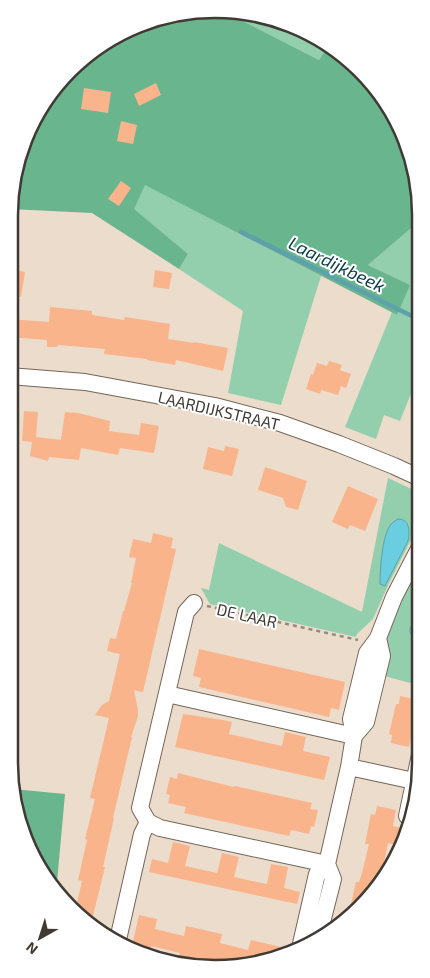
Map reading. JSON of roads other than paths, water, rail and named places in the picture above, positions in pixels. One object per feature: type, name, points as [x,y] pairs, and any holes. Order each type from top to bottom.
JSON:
[{"type":"street","name":"LAARDIJKSTRAAT","points":[[18,377],[85,382],[215,406],[280,423],[376,458],[412,474]]},
{"type":"street","points":[[302,940],[317,874],[327,864],[354,736],[351,719],[367,653],[378,638],[394,597],[412,562]]},
{"type":"street","name":"DE LAAR","points":[[148,822],[140,808],[186,612],[194,603]]},
{"type":"street","points":[[167,694],[354,736]]},
{"type":"street","points":[[349,766],[412,780]]},
{"type":"street","points":[[119,935],[142,834],[148,822],[160,828],[327,864]]},
{"type":"street","points":[[320,930],[333,879],[327,864]]},
{"type":"water","points":[[398,519],[405,521],[407,524],[409,530],[408,541],[385,586],[380,584],[383,546],[389,527]]},
{"type":"waterway","name":"Laardijkbeek","points":[[241,232],[412,316]]}]
